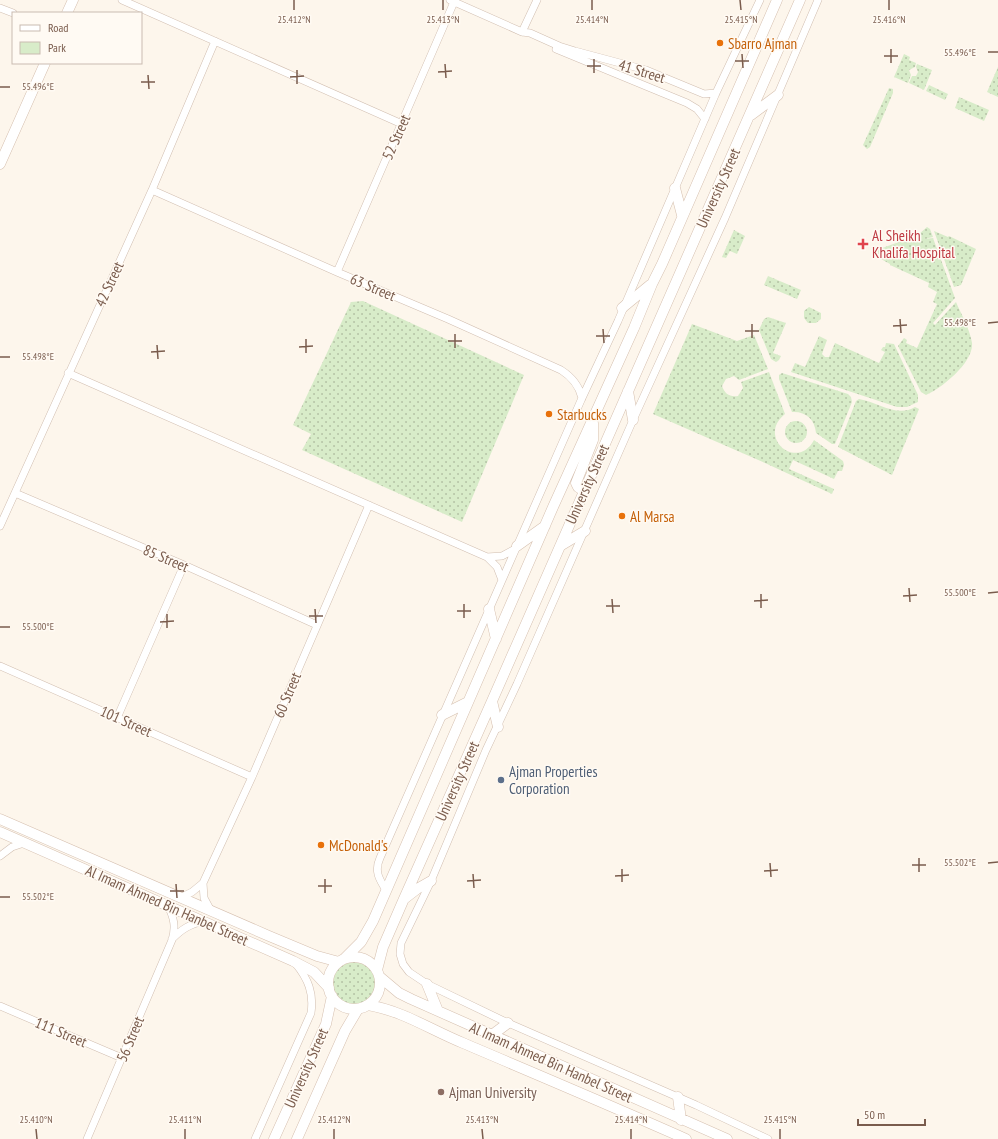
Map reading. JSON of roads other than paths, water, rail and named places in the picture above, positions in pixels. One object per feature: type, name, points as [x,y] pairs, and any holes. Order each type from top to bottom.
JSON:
[{"type":"main road","points":[[67,12],[73,0]]},
{"type":"main road","name":"University Street","points":[[342,960],[353,951],[367,932],[777,0]]},
{"type":"main road","name":"University Street","points":[[378,973],[385,942],[800,0]]},
{"type":"main road","points":[[0,164],[45,64]]},
{"type":"main road","points":[[749,116],[778,95]]},
{"type":"main road","points":[[675,188],[682,215]]},
{"type":"main road","points":[[622,308],[652,284]]},
{"type":"main road","points":[[628,391],[633,420]]},
{"type":"main road","points":[[584,491],[578,487],[576,483],[593,440],[592,421]]},
{"type":"main road","points":[[517,547],[545,526]]},
{"type":"main road","points":[[560,546],[585,531]]},
{"type":"main road","points":[[489,609],[496,639]]},
{"type":"main road","points":[[492,701],[498,727]]},
{"type":"main road","points":[[442,715],[468,702]]},
{"type":"main road","name":"Al Imam Ahmed Bin Hanbel Street","points":[[0,819],[211,912],[317,956],[342,960]]},
{"type":"main road","name":"Al Imam Ahmed Bin Hanbel Street","points":[[0,832],[293,961],[314,972],[330,992]]},
{"type":"main road","points":[[403,901],[417,889],[431,881]]},
{"type":"main road","points":[[351,957],[366,959],[372,964],[378,973],[380,985],[378,993],[374,1000],[368,1005],[358,1009],[346,1007],[336,1001],[330,992],[328,982],[331,970],[342,960],[351,957]]},
{"type":"main road","name":"Al Imam Ahmed Bin Hanbel Street","points":[[378,973],[399,993],[727,1139]]},
{"type":"main road","points":[[427,984],[438,1011]]},
{"type":"main road","name":"University Street","points":[[274,1139],[326,1024],[330,992]]},
{"type":"main road","name":"Al Imam Ahmed Bin Hanbel Street","points":[[368,1005],[391,1010],[413,1019],[461,1042],[686,1139]]},
{"type":"main road","name":"University Street","points":[[297,1139],[345,1032],[358,1009]]},
{"type":"main road","points":[[492,1035],[508,1023]]},
{"type":"main road","points":[[678,1097],[682,1120]]},
{"type":"main road","points":[[265,1139],[281,1124]]},
{"type":"street","points":[[122,0],[402,124]]},
{"type":"street","points":[[522,32],[537,0]]},
{"type":"street","points":[[386,890],[378,877],[377,864],[582,398],[618,321],[622,308],[716,93],[760,0]]},
{"type":"street","points":[[768,1139],[678,1097],[508,1023],[427,984],[409,972],[403,964],[400,954],[401,944],[431,881],[633,420],[725,218],[818,0]]},
{"type":"street","name":"41 Street","points":[[452,1],[522,32],[528,37],[559,51],[692,106],[705,119]]},
{"type":"street","name":"52 Street","points":[[336,272],[402,124],[452,1]]},
{"type":"street","points":[[0,8],[12,14]]},
{"type":"street","name":"41 Street","points":[[522,32],[530,33],[559,46],[575,51],[646,70],[704,94],[716,93]]},
{"type":"street","name":"42 Street","points":[[0,526],[152,190],[215,41]]},
{"type":"street","name":"63 Street","points":[[152,190],[336,272],[455,322],[561,370],[573,379],[582,398]]},
{"type":"street","points":[[68,373],[487,557],[497,567],[502,580]]},
{"type":"street","name":"85 Street","points":[[15,493],[317,625]]},
{"type":"street","name":"60 Street","points":[[180,898],[192,892],[203,883],[252,777],[369,505]]},
{"type":"street","points":[[487,557],[502,556],[517,547]]},
{"type":"street","points":[[117,718],[184,566]]},
{"type":"street","name":"101 Street","points":[[0,666],[252,777]]},
{"type":"street","points":[[0,856],[12,847],[24,843]]},
{"type":"street","points":[[203,883],[204,898],[211,912]]},
{"type":"street","name":"56 Street","points":[[87,1139],[172,940],[174,923],[168,906]]},
{"type":"street","name":"56 Street","points":[[172,940],[186,927],[205,921]]},
{"type":"street","points":[[255,1139],[311,1013],[312,993],[309,984],[293,961]]},
{"type":"street","name":"111 Street","points":[[0,1006],[122,1058]]},
{"type":"place","name":"Sbarro Ajman","points":[[720,43]]},
{"type":"place","name":"Al Sheikh Khalifa Hospital","points":[[863,244]]},
{"type":"place","name":"Starbucks","points":[[549,414]]},
{"type":"place","name":"Al Marsa","points":[[622,516]]},
{"type":"place","name":"Ajman Properties Corporation","points":[[501,780]]},
{"type":"place","name":"McDonald's","points":[[321,845]]},
{"type":"place","name":"Ajman University","points":[[441,1092]]}]
